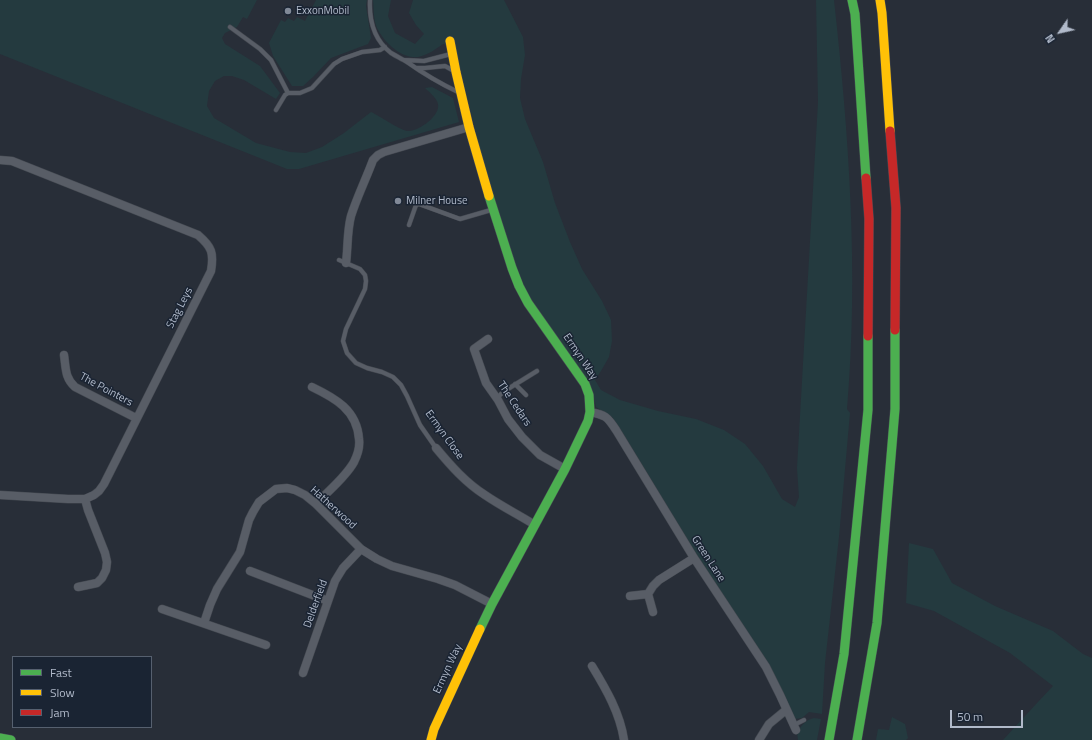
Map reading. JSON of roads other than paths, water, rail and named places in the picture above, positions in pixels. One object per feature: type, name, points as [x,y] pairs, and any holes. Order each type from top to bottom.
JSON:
[{"type":"main road","points":[[829,740],[844,654],[868,410],[869,219],[852,0]]},
{"type":"main road","points":[[857,740],[877,622],[895,409],[896,208],[883,21],[880,0]]},
{"type":"main road","name":"Ermyn Way","points":[[431,740],[434,729],[492,604],[565,469],[588,421],[590,412],[589,395],[585,384],[528,303],[512,268],[469,126],[450,41]]},
{"type":"main road","points":[[0,738],[12,740]]},
{"type":"street","points":[[343,262],[348,250],[348,229],[351,216],[373,160],[384,152],[469,126]]},
{"type":"street","name":"Stag Leys","points":[[0,160],[12,161],[198,236],[206,242],[213,254],[211,271],[104,484],[94,495],[85,499]]},
{"type":"street","name":"The Cedars","points":[[488,339],[474,349],[486,383],[498,400],[508,419],[522,437],[540,455],[565,469]]},
{"type":"street","name":"The Pointers","points":[[64,355],[66,376],[69,382],[75,387],[136,418]]},
{"type":"street","points":[[312,386],[338,401],[347,409],[354,419],[360,444],[354,462],[316,504]]},
{"type":"street","name":"Green Lane","points":[[590,412],[604,415],[610,421],[694,558],[766,667],[795,727]]},
{"type":"street","name":"Ermyn Close","points":[[436,448],[447,462],[485,496],[536,525]]},
{"type":"street","name":"Hatherwood","points":[[204,623],[217,589],[240,552],[249,520],[259,502],[276,489],[286,488],[295,490],[305,495],[361,548],[377,559],[392,566],[438,579],[492,604]]},
{"type":"street","points":[[0,495],[85,499],[108,562],[102,578],[96,583],[78,587]]},
{"type":"street","name":"Delderfield","points":[[303,673],[335,581],[343,568],[361,548]]},
{"type":"street","points":[[653,612],[648,594],[653,586],[658,580],[694,558]]},
{"type":"street","points":[[250,571],[328,601]]},
{"type":"street","points":[[630,596],[648,594]]},
{"type":"street","points":[[162,609],[266,645]]},
{"type":"street","points":[[592,666],[614,706],[624,740]]},
{"type":"street","points":[[759,740],[769,724],[786,710]]},
{"type":"lane","points":[[370,0],[369,11],[371,23],[384,47],[428,77],[462,94]]},
{"type":"lane","points":[[230,27],[271,60],[288,92]]},
{"type":"lane","points":[[288,92],[300,93],[312,88],[334,64],[342,59],[362,52],[380,50],[384,47]]},
{"type":"lane","points":[[404,60],[424,61],[453,54]]},
{"type":"lane","points":[[415,68],[445,66],[456,72]]},
{"type":"lane","points":[[276,110],[288,92]]},
{"type":"lane","points":[[409,225],[416,205],[419,204],[460,219],[494,210]]},
{"type":"lane","name":"Ermyn Close","points":[[343,262],[360,269],[365,275],[366,281],[365,289],[346,328],[342,342],[356,363],[393,377],[401,384],[420,425],[436,448]]},
{"type":"lane","points":[[498,400],[499,396],[503,392],[537,371]]},
{"type":"lane","points":[[515,384],[526,395]]},
{"type":"lane","points":[[795,727],[804,720]]},
{"type":"place","name":"ExxonMobil","points":[[288,11]]},
{"type":"place","name":"Milner House","points":[[398,201]]}]
